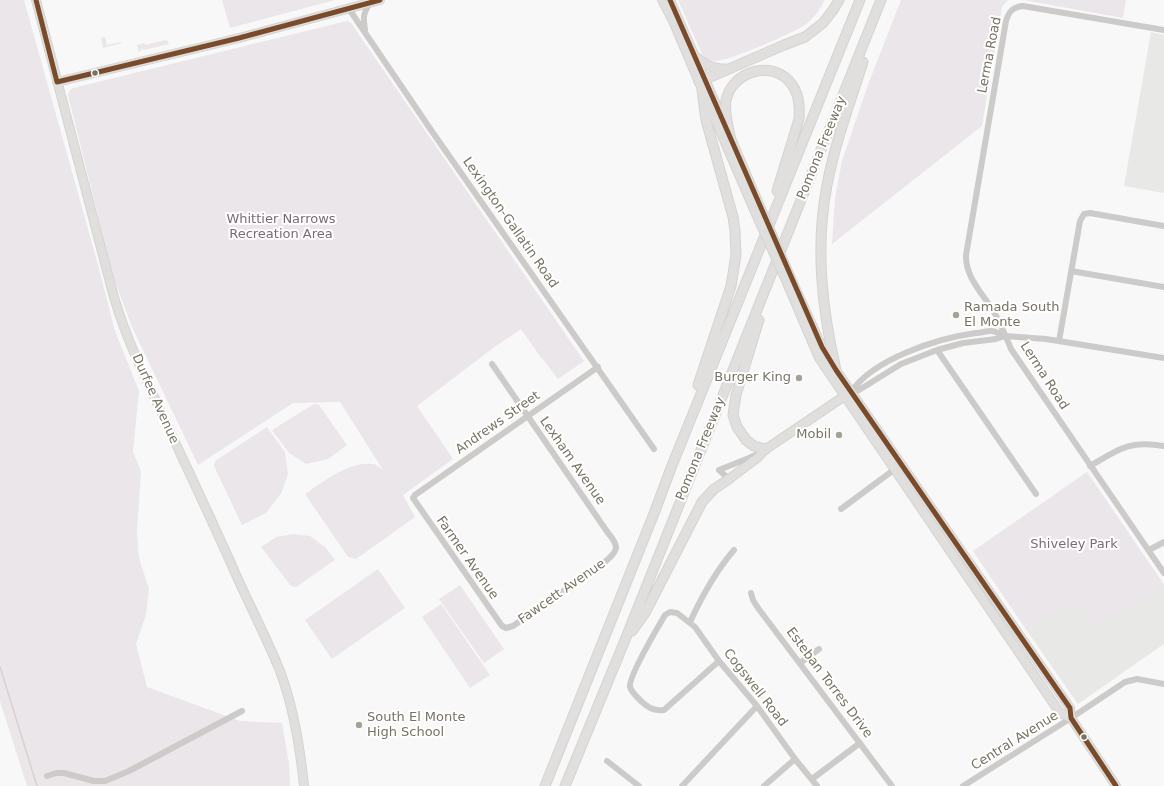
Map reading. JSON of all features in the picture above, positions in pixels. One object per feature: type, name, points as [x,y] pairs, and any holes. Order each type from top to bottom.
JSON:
[{"type":"highway","points":[[671,468],[724,308],[734,271],[736,255],[733,217],[706,120],[702,84],[729,69],[805,37],[828,18],[839,0]]},
{"type":"highway","name":"Pomona Freeway","points":[[545,786],[671,468],[860,0]]},
{"type":"highway","points":[[836,370],[830,343],[821,280],[820,248],[825,193],[838,139],[882,0]]},
{"type":"highway","name":"Pomona Freeway","points":[[565,786],[882,0]]},
{"type":"highway","points":[[693,55],[708,67],[729,69]]},
{"type":"highway","points":[[730,136],[725,110],[726,99],[729,91],[742,76],[758,71],[769,71],[789,80],[798,96],[800,108],[799,119],[762,244]]},
{"type":"highway","points":[[766,449],[754,446],[746,440],[737,427],[733,415],[736,395],[776,263]]},
{"type":"highway","points":[[625,640],[645,613],[702,502],[714,489],[728,479]]},
{"type":"main road","name":"Durfee Avenue","points":[[36,0],[112,291],[121,319],[129,341],[157,404],[224,546],[280,672],[298,738],[304,786]]},
{"type":"main road","points":[[57,82],[239,38],[380,0]]},
{"type":"main road","points":[[662,0],[702,84],[757,208],[819,358],[848,394],[948,533],[1070,708],[1071,718],[1116,786]]},
{"type":"main road","points":[[670,0],[690,44],[702,84],[730,136],[757,208]]},
{"type":"main road","points":[[788,280],[848,394],[895,469],[1060,713],[1071,718]]},
{"type":"main road","points":[[728,479],[756,459],[766,449],[848,394]]},
{"type":"main road","points":[[941,537],[948,533]]},
{"type":"street","points":[[366,34],[363,19],[364,12],[370,3]]},
{"type":"street","name":"Lerma Road","points":[[1164,30],[1023,6],[1012,8],[1006,21],[965,264],[968,272],[995,314],[1011,349],[1164,573]]},
{"type":"street","name":"Lexington-Gallatin Road","points":[[349,9],[654,448]]},
{"type":"street","points":[[1058,341],[1080,221],[1084,214],[1090,213],[1164,226]]},
{"type":"street","points":[[1071,271],[1164,287]]},
{"type":"street","points":[[848,394],[857,383],[882,366],[907,352],[941,340],[992,331],[1005,336],[1058,341],[1164,358]]},
{"type":"street","points":[[848,394],[860,390],[902,364],[937,350],[963,343],[996,339],[1005,336]]},
{"type":"street","points":[[937,350],[1036,494]]},
{"type":"street","name":"Lexham Avenue","points":[[492,364],[616,544],[616,551]]},
{"type":"street","name":"Andrews Street","points":[[413,498],[421,490],[598,367]]},
{"type":"street","points":[[869,375],[872,382]]},
{"type":"street","points":[[1090,466],[1116,450],[1127,446],[1142,443],[1164,446]]},
{"type":"street","points":[[728,479],[719,470],[749,458],[766,449]]},
{"type":"street","points":[[841,509],[895,469]]},
{"type":"street","name":"Farmer Avenue","points":[[413,498],[502,626],[506,628]]},
{"type":"street","points":[[1149,550],[1164,542]]},
{"type":"street","points":[[690,622],[712,579],[734,550]]},
{"type":"street","name":"Fawcett Avenue","points":[[506,628],[513,626],[602,565],[616,551]]},
{"type":"street","name":"Esteban Torres Drive","points":[[751,593],[758,608],[892,786]]},
{"type":"street","name":"Cogswell Road","points":[[719,661],[664,710],[653,710],[647,706],[632,692],[630,686],[636,669],[665,615],[670,612],[677,613],[695,627],[719,661],[757,706],[795,759],[817,786]]},
{"type":"street","points":[[800,663],[819,649]]},
{"type":"street","name":"Central Avenue","points":[[963,786],[1130,681],[1137,679],[1164,684]]},
{"type":"street","points":[[682,786],[757,706]]},
{"type":"street","points":[[46,776],[56,773],[64,773],[94,781],[105,780],[129,771],[242,711]]},
{"type":"street","points":[[812,779],[860,743]]},
{"type":"street","points":[[764,786],[795,759]]},
{"type":"street","points":[[608,761],[639,786]]},
{"type":"shaded area","points":[[1151,32],[1164,35],[1164,193],[1124,186]]},
{"type":"shaded area","points":[[1163,583],[1164,644],[1078,704],[1027,631],[1074,598],[1096,629]]},
{"type":"green space","points":[[0,0],[24,0],[115,331],[139,391],[133,452],[141,471],[137,531],[139,558],[149,589],[146,615],[136,644],[147,687],[240,721],[282,723],[289,764],[290,786],[27,786],[0,701]]},
{"type":"green space","points":[[222,0],[335,0],[230,28]]},
{"type":"green space","points":[[678,0],[825,0],[812,19],[800,28],[746,52],[715,61],[708,59],[702,54]]},
{"type":"green space","points":[[901,0],[1010,0],[1007,1],[1002,7],[982,126],[832,244],[835,198],[842,161],[869,82]]},
{"type":"green space","points":[[1024,0],[1126,0],[1123,18]]},
{"type":"green space","name":"Whittier Narrows Recreation Area","points":[[347,21],[351,23],[584,361],[558,379],[521,329],[493,348],[417,406],[453,459],[403,495],[415,517],[356,559],[348,557],[305,494],[328,478],[355,466],[374,464],[383,470],[340,402],[293,403],[198,465],[132,327],[113,276],[68,95],[70,90],[73,88]]},
{"type":"green space","points":[[105,37],[107,45],[122,43],[103,48],[101,38]]},
{"type":"green space","points":[[165,40],[168,41],[169,44],[143,50],[142,48],[141,51],[138,51],[137,45],[144,43],[145,45]]},
{"type":"green space","points":[[314,404],[319,405],[347,445],[328,459],[306,464],[289,453],[272,430]]},
{"type":"green space","points":[[267,427],[285,452],[288,474],[282,492],[266,513],[242,525],[214,466],[215,461]]},
{"type":"green space","name":"Shiveley Park","points":[[1087,472],[1163,583],[1096,629],[1074,598],[1027,631],[973,551]]},
{"type":"green space","points":[[294,534],[310,536],[325,547],[335,560],[296,587],[291,586],[261,547],[276,537]]},
{"type":"green space","points":[[378,569],[405,608],[332,659],[305,620]]},
{"type":"green space","points":[[460,585],[504,649],[484,663],[439,599]]},
{"type":"green space","points":[[441,604],[490,675],[470,688],[422,617]]},
{"type":"waterway","points":[[0,667],[37,786]]},
{"type":"transit line","points":[[36,0],[57,82],[239,38],[380,0]]},
{"type":"transit line","points":[[670,0],[822,347],[836,370],[1070,708],[1071,718],[1116,786]]},
{"type":"place","name":"Ramada South El Monte","points":[[956,315]]},
{"type":"place","name":"Burger King","points":[[799,378]]},
{"type":"place","name":"Mobil","points":[[839,435]]},
{"type":"place","name":"South El Monte High School","points":[[359,725]]}]
